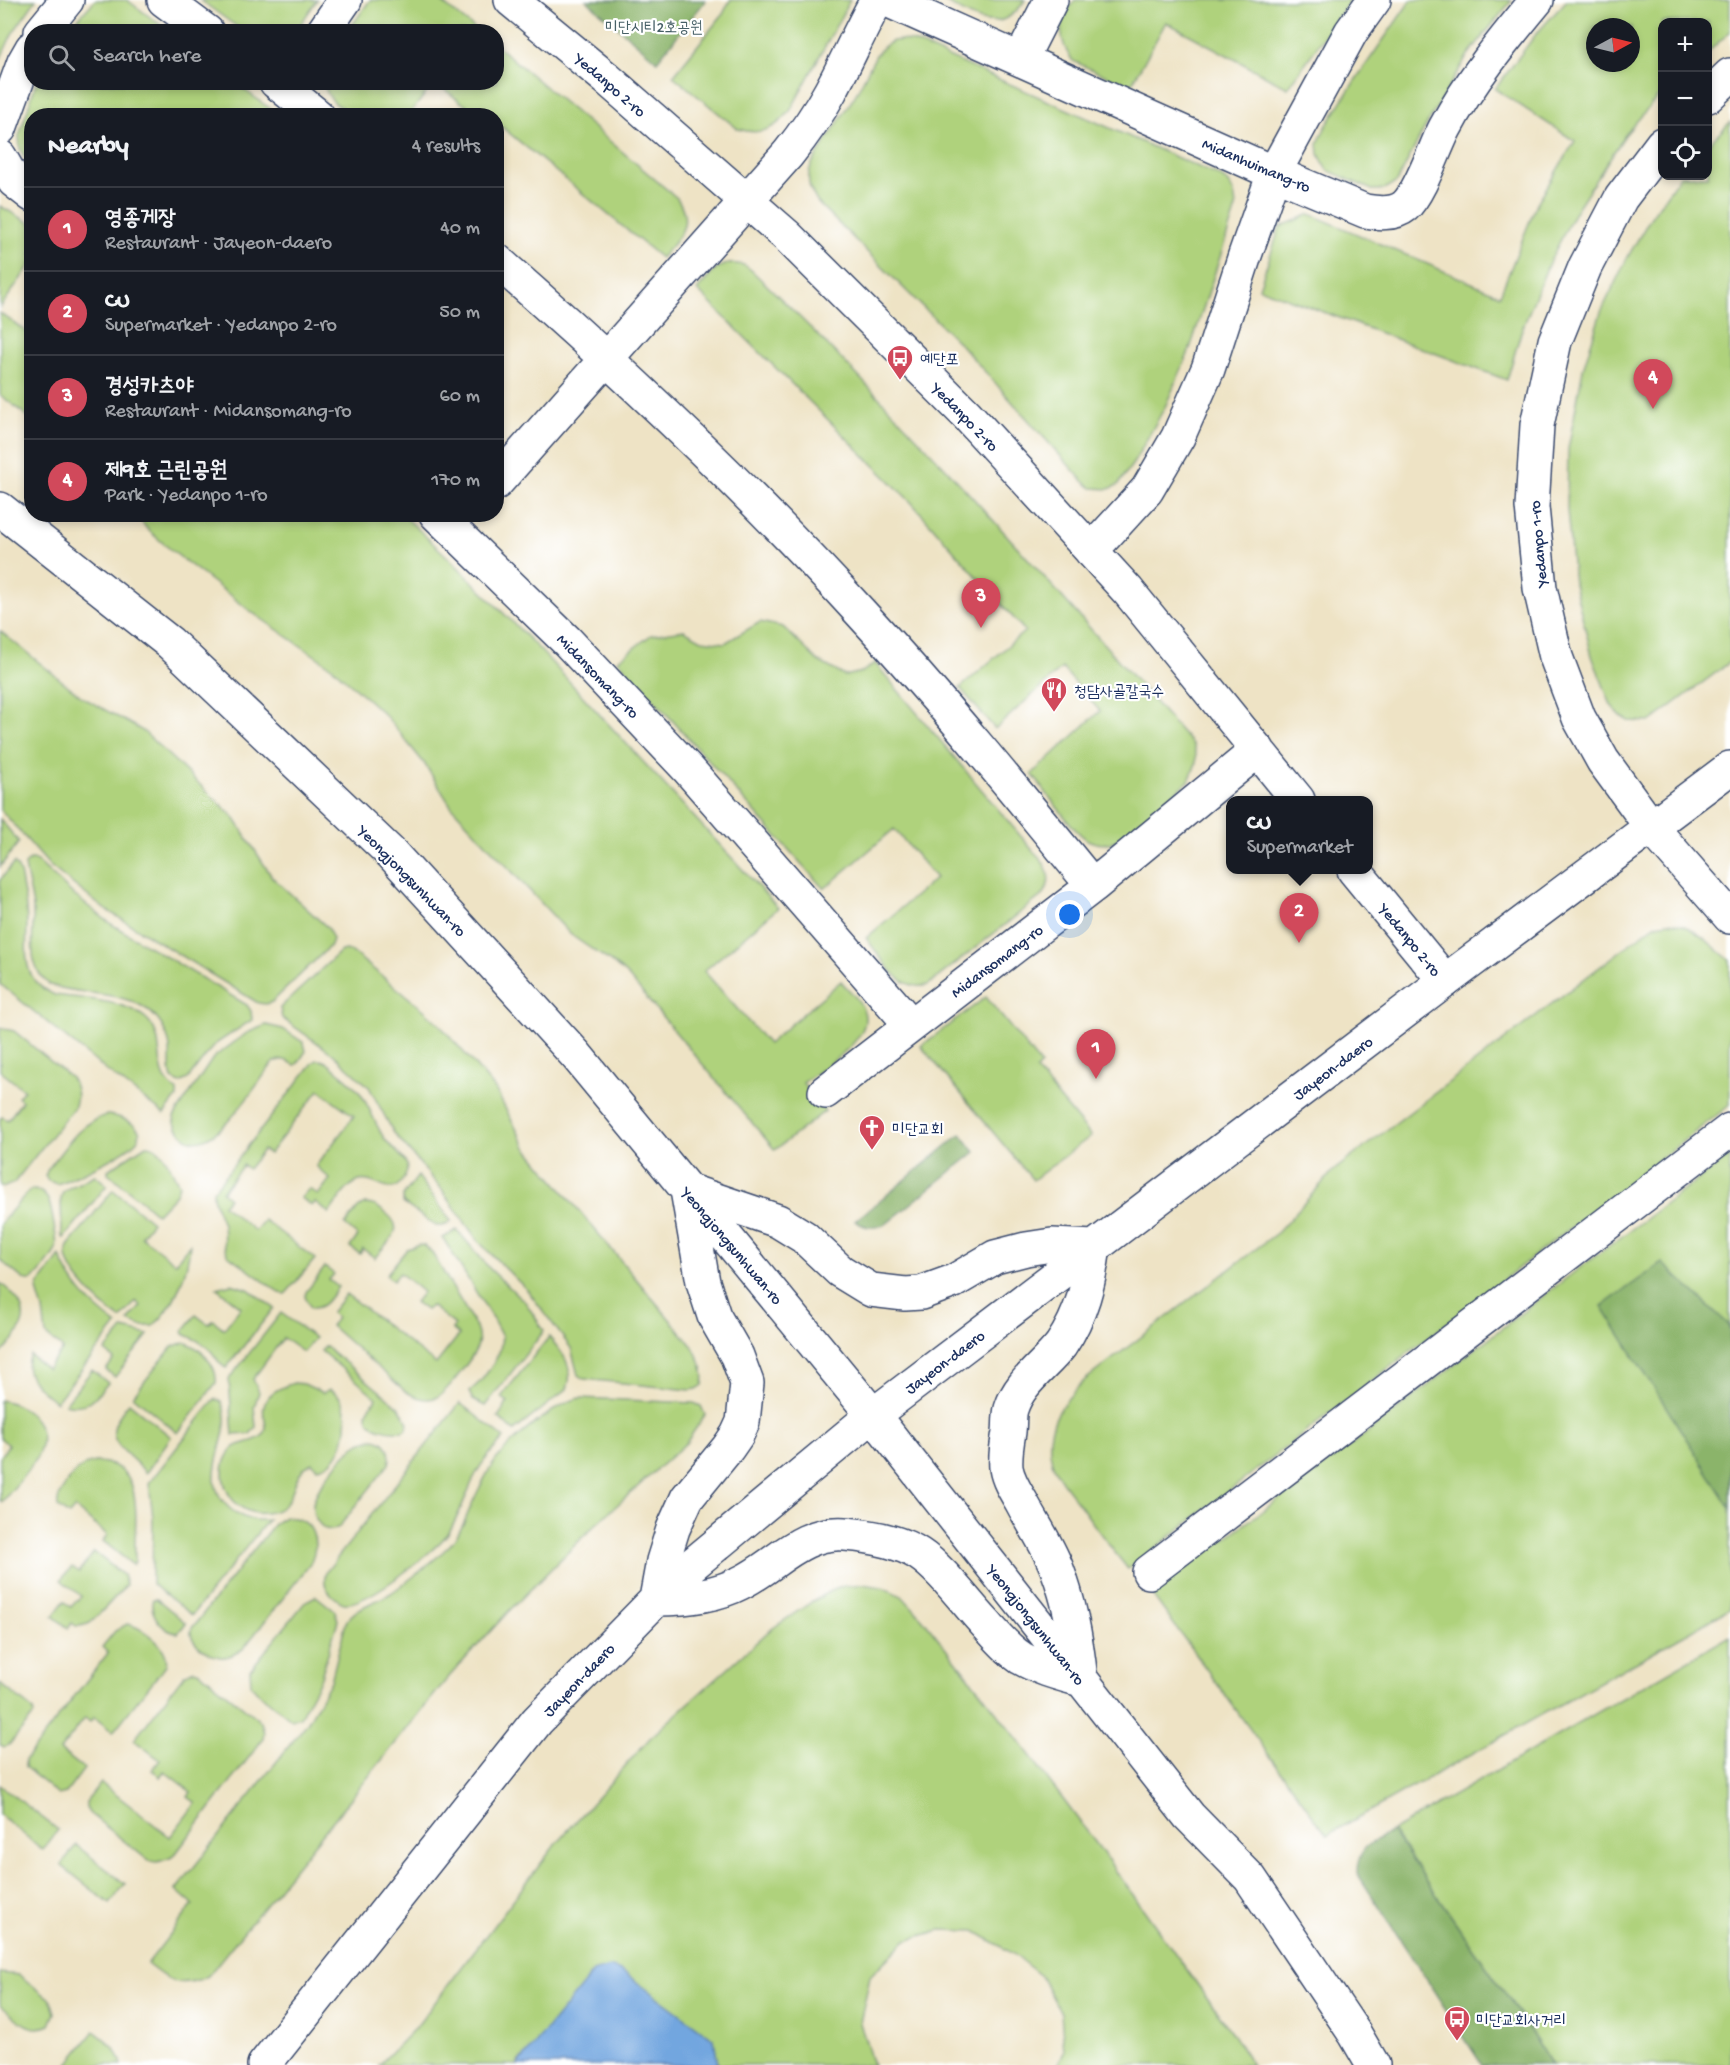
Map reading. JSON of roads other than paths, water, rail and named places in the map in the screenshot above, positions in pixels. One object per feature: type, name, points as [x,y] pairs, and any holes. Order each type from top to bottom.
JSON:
[{"type":"street","points":[[48,24],[67,0]]},
{"type":"street","points":[[164,0],[196,24]]},
{"type":"street","points":[[328,24],[345,0]]},
{"type":"street","name":"Yedanpo 2-ro","points":[[511,0],[606,78],[787,236],[966,414],[1128,591],[1294,796]]},
{"type":"street","points":[[504,474],[789,154],[830,93],[860,29],[878,0]]},
{"type":"street","name":"Midanhuimang-ro","points":[[887,0],[1274,173],[1365,211],[1377,213],[1390,212],[1404,206],[1413,194],[1446,127],[1488,59],[1537,0]]},
{"type":"street","points":[[1021,59],[1052,0]]},
{"type":"street","points":[[1092,551],[1147,490],[1178,437],[1208,369],[1248,244],[1274,173],[1351,32],[1374,0]]},
{"type":"street","points":[[0,128],[24,62]]},
{"type":"street","points":[[1712,91],[1730,75]]},
{"type":"street","points":[[289,90],[309,108]]},
{"type":"street","name":"Yedanpo 1-ro","points":[[1658,149],[1622,198],[1585,267],[1556,341],[1537,425],[1532,507],[1540,588],[1556,657],[1580,718],[1603,761],[1652,828],[1730,917]]},
{"type":"street","points":[[0,157],[14,181],[24,189]]},
{"type":"street","points":[[504,267],[606,358],[761,508],[861,612],[960,723],[1093,886]]},
{"type":"street","name":"Yeongjongsunhwan-ro","points":[[0,509],[170,643],[393,855],[576,1055],[873,1414],[1189,1816],[1250,1878],[1355,2034],[1373,2065]]},
{"type":"street","name":"Midansomang-ro","points":[[455,522],[688,769],[911,1025],[1093,886],[1258,750]]},
{"type":"street","name":"Jayeon-daero","points":[[264,2065],[537,1721],[681,1574],[873,1414],[1730,768]]},
{"type":"street","name":"Yedanpo 2-ro","points":[[1357,874],[1445,981]]},
{"type":"street","points":[[825,1092],[911,1025]]},
{"type":"street","points":[[1149,1572],[1730,1130]]},
{"type":"street","points":[[687,1190],[778,1221],[804,1237],[840,1271],[871,1290],[905,1294],[921,1293],[954,1281],[995,1257],[1052,1245],[1094,1247],[1089,1286],[1078,1314],[1061,1344],[1016,1398],[1011,1410],[1006,1449],[1006,1468],[1011,1484],[1057,1568],[1077,1640],[1081,1680],[1047,1670],[1020,1657],[999,1639],[935,1568],[920,1555],[895,1543],[845,1534],[828,1535],[787,1551],[740,1583],[712,1593],[681,1599],[656,1599],[663,1561],[673,1529],[687,1498],[728,1449],[743,1422],[747,1383],[737,1356],[714,1316],[703,1282],[687,1190]]},
{"type":"water","points":[[609,1967],[623,1972],[714,2039],[718,2065],[518,2065],[593,1972]]},
{"type":"place","name":"예단포","points":[[900,381]]},
{"type":"place","name":"제9호 근린공원","points":[[1653,409]]},
{"type":"place","name":"경성카츠야","points":[[981,628]]},
{"type":"place","name":"청담사골칼국수","points":[[1054,713]]},
{"type":"place","name":"CU","points":[[1299,943]]},
{"type":"place","name":"영종게장","points":[[1096,1079]]},
{"type":"place","name":"미단교회","points":[[872,1151]]},
{"type":"place","name":"미단교회사거리","points":[[1457,2042]]},
{"type":"park label","name":"미단시티2호공원","points":[[654,26]]}]
